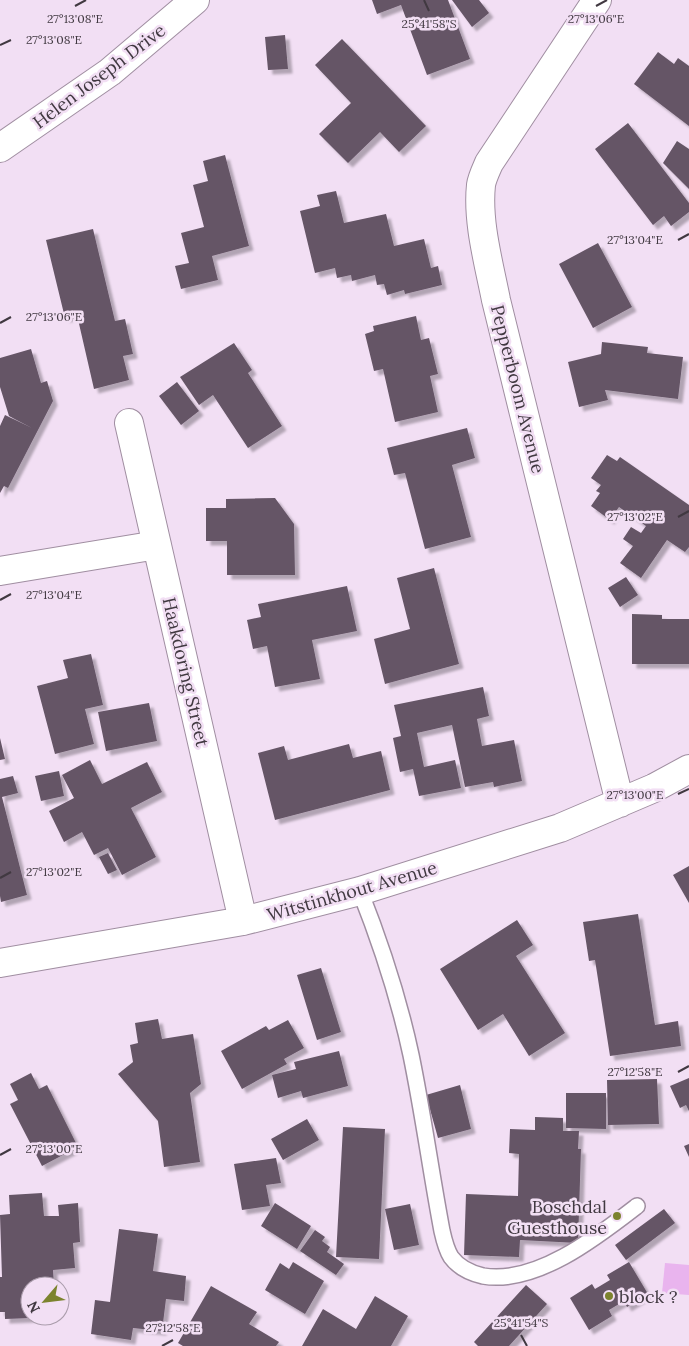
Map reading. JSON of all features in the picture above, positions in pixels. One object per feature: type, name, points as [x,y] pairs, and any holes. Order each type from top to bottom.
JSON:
[{"type":"street","name":"Helen Joseph Drive","points":[[0,148],[110,72],[195,0]]},
{"type":"street","name":"Pepperboom Avenue","points":[[597,0],[489,164],[481,184],[481,206],[483,234],[496,300],[620,804]]},
{"type":"street","name":"Haakdoring Street","points":[[130,423],[243,921]]},
{"type":"street","points":[[0,571],[157,545]]},
{"type":"street","name":"Witstinkhout Avenue","points":[[0,963],[243,921],[360,891],[560,828],[620,804],[689,769]]},
{"type":"lane","points":[[360,891],[380,943],[400,1013],[418,1094],[442,1231],[448,1251],[456,1262],[465,1270],[483,1276],[500,1278],[522,1274],[548,1264],[577,1248],[604,1231],[637,1206]]},
{"type":"shaded area","points":[[665,1263],[689,1265],[689,1295],[662,1293]]},
{"type":"building","points":[[372,0],[448,0],[470,59],[427,75],[401,5],[377,14]]},
{"type":"building","points":[[452,0],[479,0],[489,13],[472,27]]},
{"type":"building","points":[[285,35],[288,69],[268,70],[265,37]]},
{"type":"building","points":[[342,39],[426,126],[399,152],[380,132],[348,163],[319,134],[351,103],[315,65]]},
{"type":"building","points":[[658,52],[674,64],[678,58],[689,66],[689,126],[634,84]]},
{"type":"building","points":[[628,123],[689,203],[689,212],[671,226],[664,216],[653,225],[595,149]]},
{"type":"building","points":[[677,141],[689,149],[689,189],[663,163]]},
{"type":"building","points":[[225,155],[249,246],[212,256],[218,280],[181,289],[175,266],[189,263],[181,233],[204,227],[193,185],[208,181],[203,161]]},
{"type":"building","points":[[336,191],[344,223],[386,214],[394,246],[424,239],[431,268],[438,266],[442,285],[405,294],[404,290],[387,295],[384,284],[377,285],[375,275],[352,281],[351,275],[337,278],[335,268],[315,273],[300,211],[320,206],[317,195]]},
{"type":"building","points":[[93,229],[115,321],[125,319],[133,354],[123,356],[129,380],[94,389],[77,315],[65,318],[46,240]]},
{"type":"building","points":[[598,243],[632,307],[593,328],[559,264]]},
{"type":"building","points":[[416,316],[421,340],[429,338],[438,374],[430,376],[438,412],[395,422],[383,369],[374,371],[365,334],[374,331],[373,326]]},
{"type":"building","points":[[602,342],[648,347],[647,353],[683,357],[678,399],[605,390],[608,400],[579,407],[568,362],[601,354]]},
{"type":"building","points":[[234,343],[252,370],[248,373],[282,426],[248,448],[213,395],[199,405],[180,377]]},
{"type":"building","points":[[31,349],[41,383],[47,381],[53,401],[8,488],[4,486],[0,493],[0,426],[5,415],[32,428],[9,416],[0,387],[0,358]]},
{"type":"building","points":[[177,382],[199,411],[181,425],[159,396]]},
{"type":"building","points":[[467,428],[475,458],[452,465],[471,537],[425,549],[405,473],[394,475],[387,448]]},
{"type":"building","points":[[607,455],[617,461],[620,457],[689,505],[689,547],[685,552],[667,540],[641,578],[620,563],[633,546],[623,539],[631,527],[641,533],[646,526],[619,507],[610,520],[591,506],[600,493],[596,491],[601,485],[591,478]]},
{"type":"building","points":[[275,498],[294,524],[295,575],[227,575],[227,541],[206,541],[206,508],[226,508],[226,499]]},
{"type":"building","points":[[434,568],[459,664],[385,684],[374,639],[410,629],[397,578]]},
{"type":"building","points":[[626,577],[638,595],[620,607],[608,588]]},
{"type":"building","points":[[347,586],[357,631],[312,640],[320,679],[275,687],[267,646],[253,649],[247,620],[261,617],[258,604]]},
{"type":"building","points":[[632,614],[662,615],[662,619],[689,619],[689,664],[632,664]]},
{"type":"building","points":[[91,654],[103,705],[85,709],[94,744],[55,754],[37,686],[68,678],[63,660]]},
{"type":"building","points":[[483,687],[489,716],[477,719],[482,746],[514,740],[522,781],[494,787],[493,782],[465,787],[452,725],[417,733],[424,767],[455,760],[461,788],[419,796],[413,769],[400,772],[393,738],[401,736],[394,705]]},
{"type":"building","points":[[149,703],[157,741],[106,751],[98,712]]},
{"type":"building","points":[[0,738],[5,759],[0,760]]},
{"type":"building","points":[[349,744],[353,758],[381,751],[390,790],[275,820],[258,753],[284,746],[288,760]]},
{"type":"building","points":[[90,760],[102,784],[147,762],[162,792],[131,808],[156,857],[122,875],[108,848],[94,855],[82,832],[64,842],[49,811],[74,798],[62,775]]},
{"type":"building","points":[[59,771],[64,796],[41,801],[35,776]]},
{"type":"building","points":[[13,776],[18,793],[2,797],[27,895],[1,902],[0,779]]},
{"type":"building","points":[[108,853],[117,870],[108,874],[99,857]]},
{"type":"building","points":[[689,866],[689,903],[673,875]]},
{"type":"building","points":[[638,914],[655,1025],[678,1021],[681,1046],[610,1056],[595,960],[589,961],[583,922]]},
{"type":"building","points":[[517,920],[533,945],[516,956],[565,1033],[529,1056],[503,1014],[478,1030],[440,969]]},
{"type":"building","points":[[321,968],[341,1032],[317,1040],[297,975]]},
{"type":"building","points":[[158,1019],[162,1039],[193,1034],[201,1084],[190,1093],[200,1162],[164,1167],[158,1121],[118,1074],[133,1062],[130,1045],[138,1043],[135,1023]]},
{"type":"building","points":[[288,1020],[304,1048],[284,1059],[287,1064],[242,1089],[221,1051],[266,1026],[269,1030]]},
{"type":"building","points":[[339,1051],[348,1086],[303,1098],[301,1091],[278,1098],[272,1075],[296,1069],[294,1062]]},
{"type":"building","points":[[31,1073],[39,1089],[47,1085],[78,1147],[42,1166],[10,1104],[18,1100],[10,1084]]},
{"type":"building","points":[[689,1078],[689,1111],[686,1105],[680,1108],[670,1086]]},
{"type":"building","points":[[657,1079],[659,1124],[608,1125],[607,1080]]},
{"type":"building","points":[[460,1085],[471,1129],[438,1138],[426,1095]]},
{"type":"building","points":[[566,1093],[606,1093],[606,1129],[566,1128]]},
{"type":"building","name":"Boschdal Guesthouse","points":[[535,1117],[563,1118],[563,1131],[579,1131],[578,1149],[581,1149],[578,1243],[520,1240],[519,1257],[464,1255],[466,1194],[518,1196],[519,1154],[509,1153],[510,1129],[535,1130]]},
{"type":"building","points":[[307,1119],[319,1140],[283,1160],[271,1139]]},
{"type":"building","points":[[343,1127],[385,1129],[379,1259],[336,1257]]},
{"type":"building","points":[[689,1144],[689,1157],[684,1146]]},
{"type":"building","points":[[276,1158],[281,1183],[266,1185],[270,1206],[242,1210],[234,1164]]},
{"type":"building","points":[[42,1193],[44,1216],[59,1216],[58,1205],[78,1203],[80,1242],[73,1243],[75,1268],[53,1270],[53,1276],[20,1276],[20,1318],[5,1319],[5,1312],[0,1312],[0,1277],[2,1277],[0,1215],[10,1214],[9,1195]]},
{"type":"building","points":[[275,1203],[311,1226],[297,1249],[261,1226]]},
{"type":"building","points":[[410,1204],[419,1245],[394,1250],[385,1209]]},
{"type":"building","points":[[664,1209],[675,1223],[626,1260],[615,1245]]},
{"type":"building","points":[[119,1229],[158,1234],[153,1271],[186,1276],[184,1301],[166,1299],[162,1331],[133,1328],[131,1340],[91,1334],[95,1300],[110,1302]]},
{"type":"building","points":[[315,1230],[325,1237],[322,1241],[330,1247],[327,1252],[344,1264],[336,1275],[300,1251]]},
{"type":"building","points":[[293,1262],[324,1281],[305,1314],[265,1290],[280,1263],[289,1269]]},
{"type":"building","name":"block ?","points":[[629,1262],[648,1294],[627,1307],[624,1301],[609,1310],[612,1316],[589,1330],[570,1298],[592,1284],[595,1289],[610,1280],[607,1275]]},
{"type":"building","points":[[526,1285],[547,1304],[509,1346],[478,1346],[474,1342]]},
{"type":"building","points":[[211,1286],[257,1312],[249,1324],[279,1342],[276,1346],[183,1346],[178,1343]]},
{"type":"building","points":[[375,1296],[408,1316],[391,1346],[302,1346],[323,1309],[356,1329]]},
{"type":"place","name":"Boschdal Guesthouse","points":[[617,1216]]},
{"type":"place","name":"block ?","points":[[609,1296]]}]
